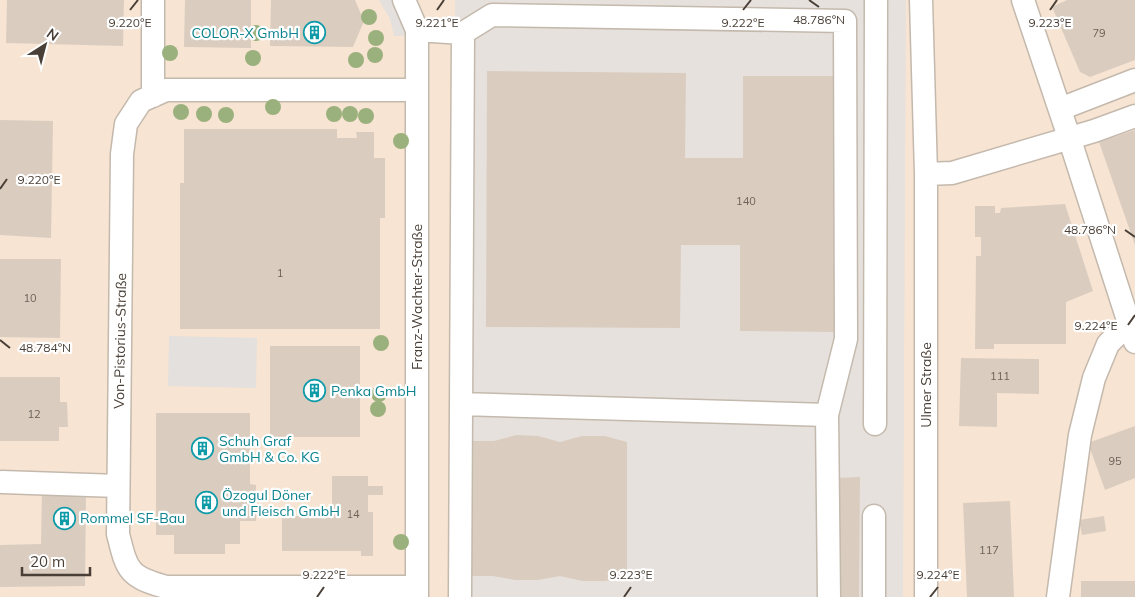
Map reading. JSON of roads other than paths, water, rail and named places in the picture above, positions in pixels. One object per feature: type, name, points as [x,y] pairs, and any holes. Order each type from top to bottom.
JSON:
[{"type":"street","points":[[153,0],[153,96]]},
{"type":"street","name":"Franz-Wachter-Straße","points":[[404,0],[417,30],[417,592]]},
{"type":"street","points":[[875,424],[876,0]]},
{"type":"street","name":"Ulmer Straße","points":[[921,0],[926,174],[926,597]]},
{"type":"street","points":[[1023,0],[1133,327],[1108,344],[1094,378],[1080,436],[1058,597]]},
{"type":"street","points":[[417,30],[463,33],[492,15],[845,21],[846,339],[827,414],[829,597]]},
{"type":"street","points":[[460,597],[463,33]]},
{"type":"street","points":[[1060,109],[1135,80]]},
{"type":"street","name":"Von-Pistorius-Straße","points":[[417,90],[166,90],[141,101],[126,124],[122,154],[118,486],[118,534],[125,561],[143,581],[166,587],[417,592]]},
{"type":"street","points":[[926,174],[952,172],[1094,131],[1135,116]]},
{"type":"street","points":[[461,404],[827,414]]},
{"type":"street","points":[[2,482],[118,486]]},
{"type":"street","points":[[874,516],[874,597]]},
{"type":"place","name":"COLOR-X GmbH","points":[[315,33]]},
{"type":"place","name":"Penka GmbH","points":[[315,391]]},
{"type":"place","name":"Schuh Graf GmbH & Co. KG","points":[[203,449]]},
{"type":"place","name":"Özogul Döner und Fleisch GmbH","points":[[206,503]]},
{"type":"place","name":"Rommel SF-Bau","points":[[64,518]]}]
